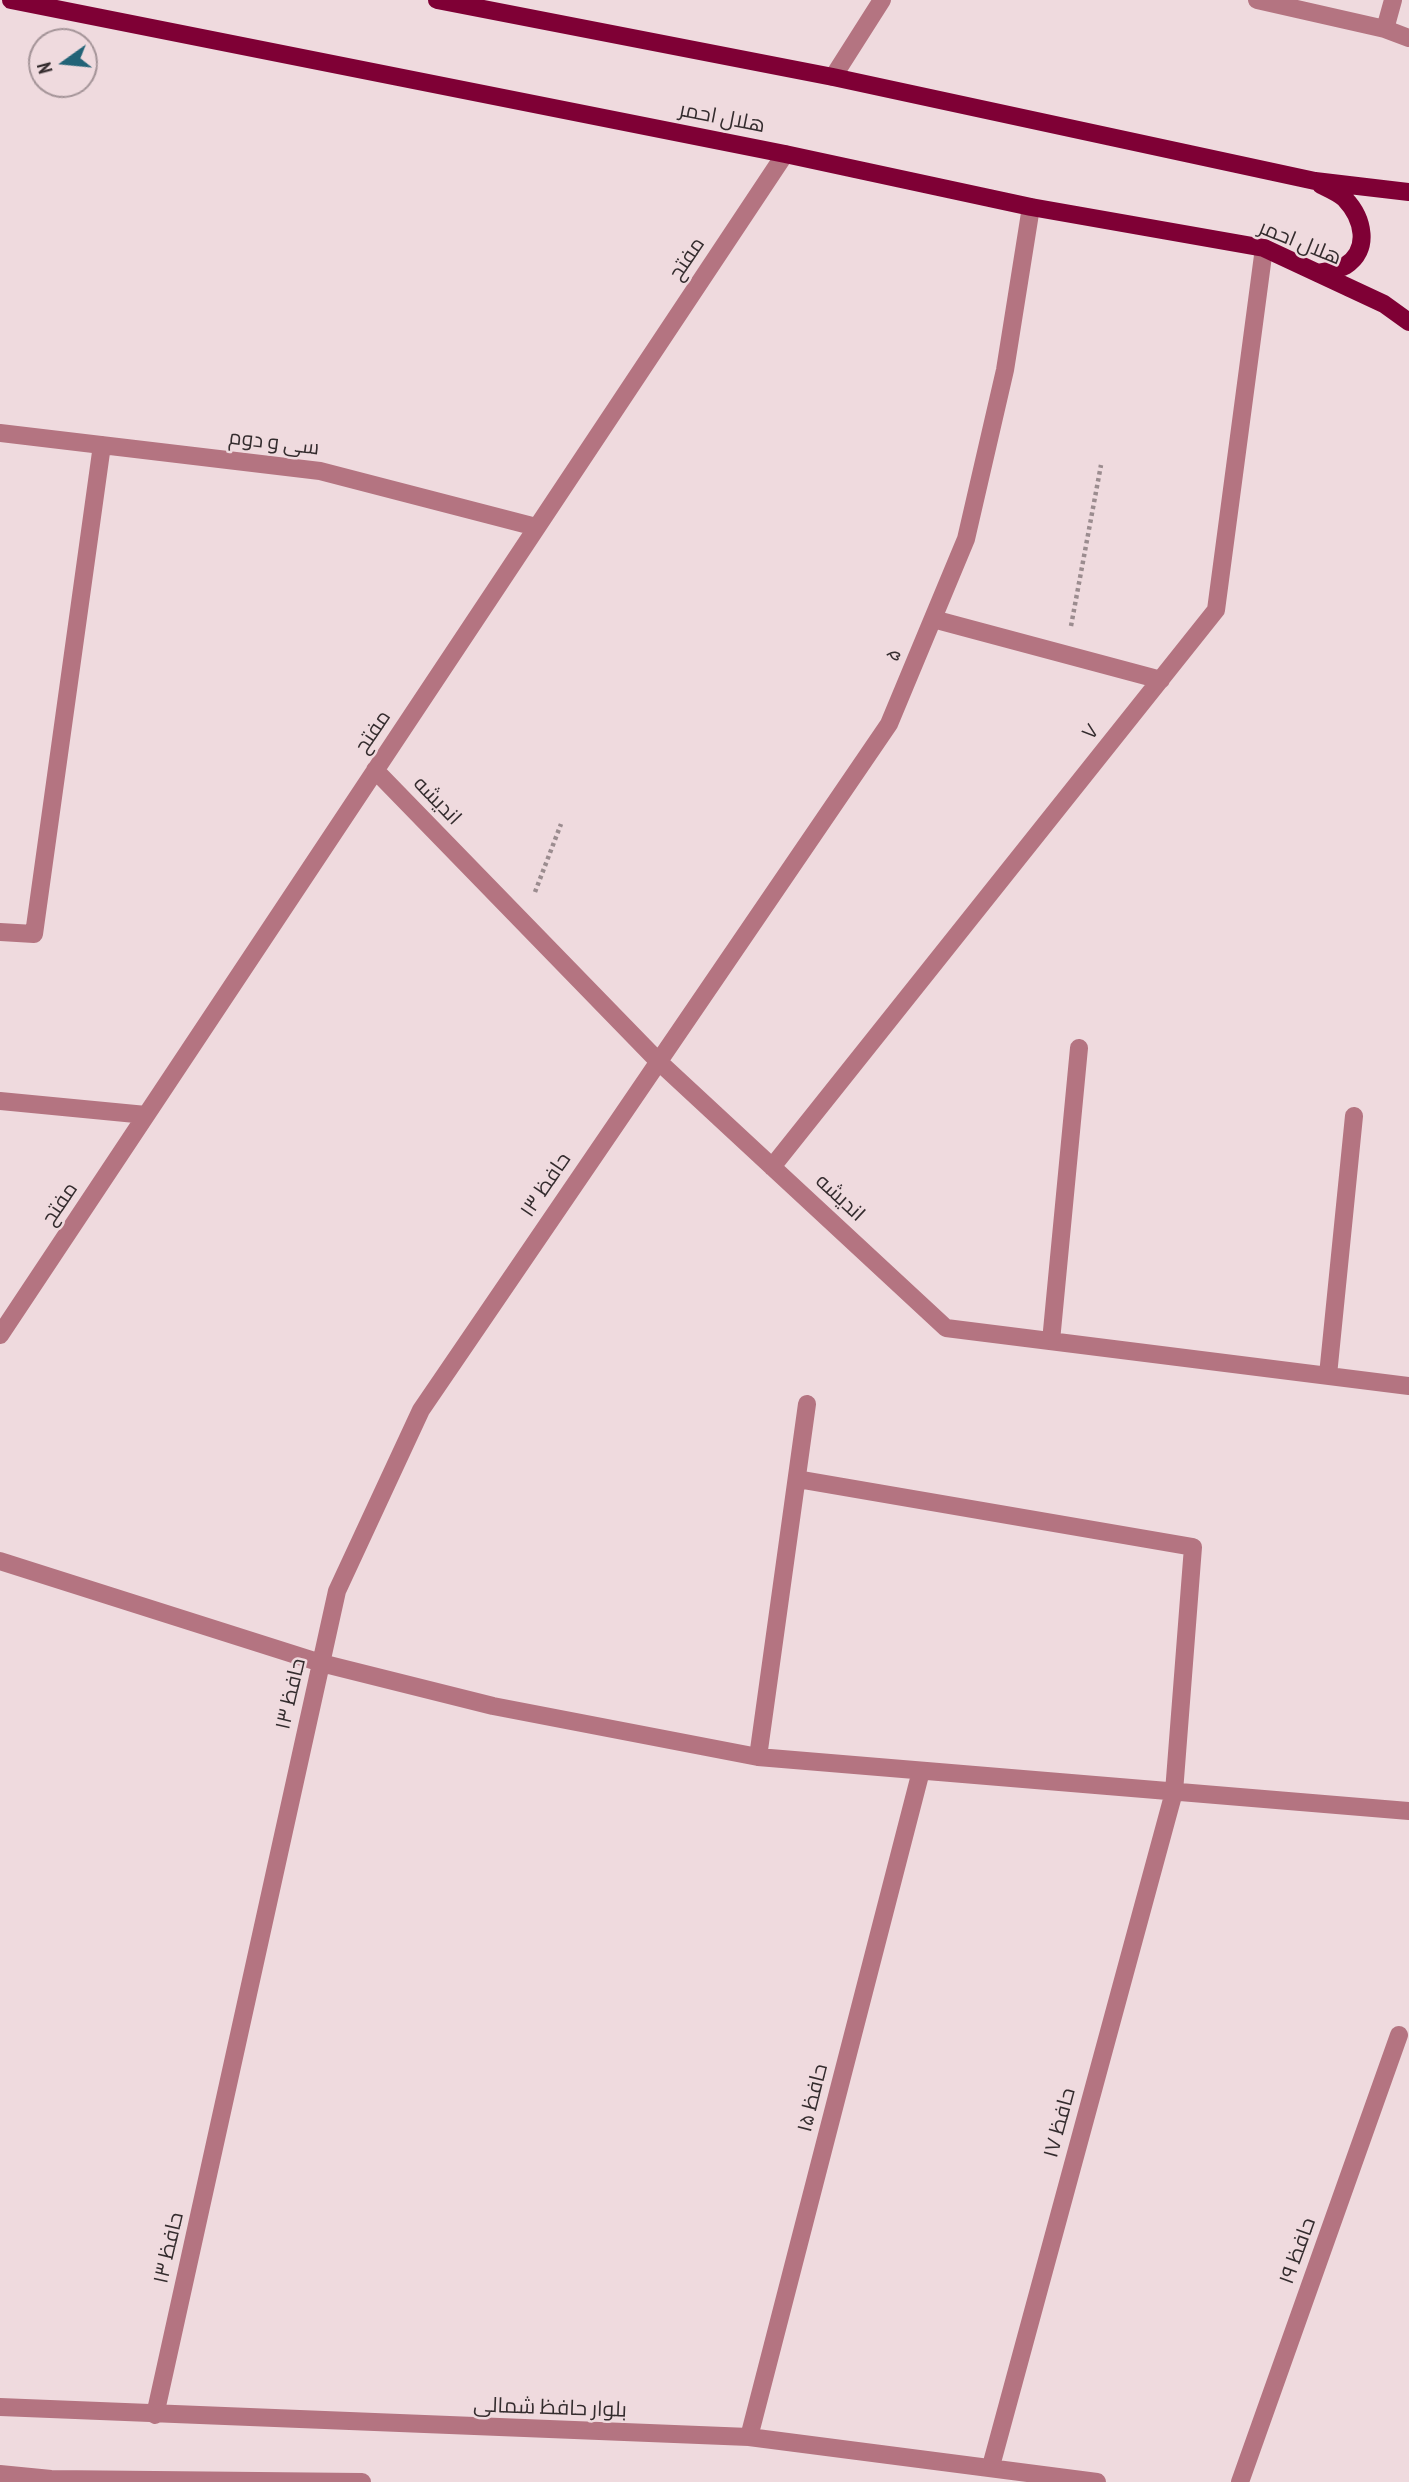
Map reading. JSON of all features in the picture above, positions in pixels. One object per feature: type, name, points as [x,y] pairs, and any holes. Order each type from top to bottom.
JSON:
[{"type":"main road","name":"هلال احمر","points":[[11,0],[785,154],[1031,206],[1264,248],[1384,304],[1409,322]]},
{"type":"main road","points":[[437,0],[833,77],[1315,181],[1409,192]]},
{"type":"main road","points":[[1315,181],[1344,198],[1359,218],[1363,237],[1359,251],[1345,266],[1318,273]]},
{"type":"street","points":[[833,77],[882,0]]},
{"type":"street","points":[[1256,0],[1385,29],[1409,38]]},
{"type":"street","points":[[1385,29],[1394,0]]},
{"type":"street","name":"مفتح","points":[[0,1335],[785,154]]},
{"type":"street","name":"۵","points":[[658,1061],[889,724],[966,540],[1005,370],[1031,206]]},
{"type":"street","name":"۷","points":[[772,1167],[1216,610],[1264,248]]},
{"type":"street","name":"سی و دوم","points":[[0,433],[320,471],[536,527]]},
{"type":"street","points":[[0,933],[34,934],[102,445]]},
{"type":"street","points":[[933,619],[1161,680]]},
{"type":"street","name":"اندیشه","points":[[375,770],[658,1061],[946,1328],[1409,1385]]},
{"type":"street","points":[[1051,1341],[1079,1048]]},
{"type":"street","name":"حافظ ۱۳","points":[[155,2414],[337,1591],[421,1410],[658,1061]]},
{"type":"street","points":[[0,1101],[146,1115]]},
{"type":"street","points":[[1328,1375],[1354,1116]]},
{"type":"street","points":[[758,1757],[807,1404]]},
{"type":"street","name":"حافظ ۱۷","points":[[797,1479],[1193,1547],[1174,1792],[990,2466]]},
{"type":"street","points":[[0,1561],[321,1663],[493,1706],[758,1757],[1409,1811]]},
{"type":"street","name":"حافظ ۱۵","points":[[749,2437],[920,1770]]},
{"type":"street","name":"حافظ ۱۹","points":[[1240,2482],[1399,2035]]},
{"type":"street","name":"بلوار حافظ شمالی","points":[[0,2407],[749,2437],[990,2466],[1097,2482]]},
{"type":"street","points":[[0,2474],[51,2480],[362,2482]]},
{"type":"path","points":[[1066,654],[1101,465]]},
{"type":"path","points":[[524,922],[561,824]]}]
